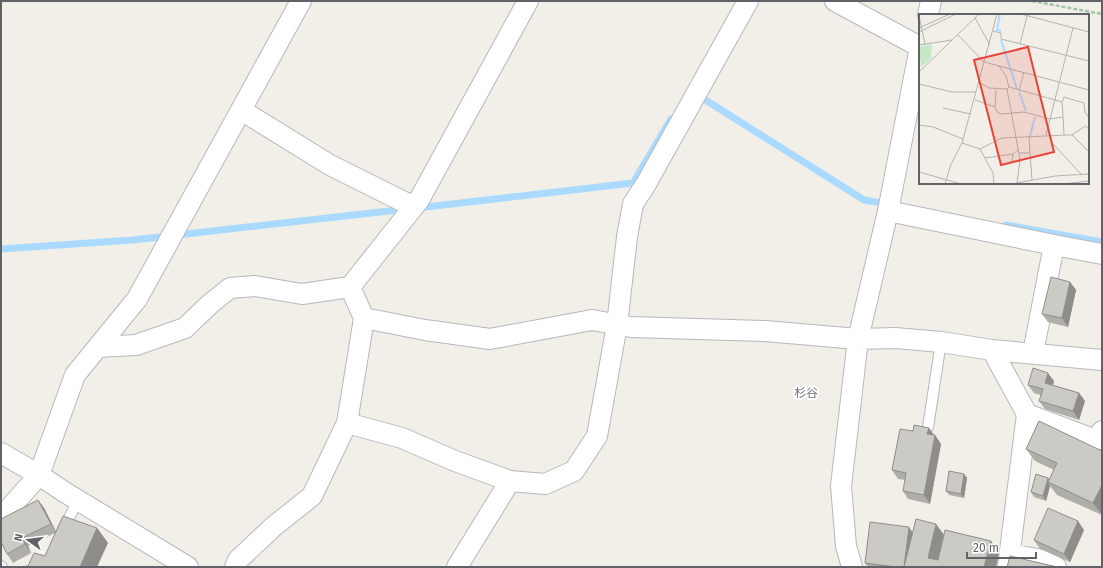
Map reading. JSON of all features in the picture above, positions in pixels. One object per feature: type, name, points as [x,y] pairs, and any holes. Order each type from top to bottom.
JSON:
[{"type":"street","points":[[1,514],[8,510],[39,475],[75,375],[137,299],[301,1]]},
{"type":"street","points":[[98,347],[136,345],[184,328],[230,288],[255,286],[302,294],[350,287],[419,200],[528,1]]},
{"type":"street","points":[[347,423],[402,438],[455,461],[510,481],[546,484],[574,471],[597,436],[617,325],[627,237],[633,204],[650,177],[748,1]]},
{"type":"street","points":[[835,1],[919,46]]},
{"type":"street","points":[[928,14],[931,1]]},
{"type":"street","points":[[852,567],[846,546],[841,486],[858,339],[888,211],[919,52]]},
{"type":"street","points":[[241,110],[330,165],[414,206]]},
{"type":"street","points":[[888,211],[1102,254]]},
{"type":"street","points":[[1034,353],[1054,245]]},
{"type":"street","points":[[235,567],[238,560],[273,527],[312,496],[347,423],[364,318],[350,287]]},
{"type":"street","points":[[364,318],[425,330],[490,339],[592,320],[631,327],[765,331],[858,339],[895,338],[941,342],[992,350],[1102,360]]},
{"type":"street","points":[[992,350],[1027,414],[1009,560],[1043,560],[1056,567]]},
{"type":"street","points":[[1027,414],[1096,440],[1102,431]]},
{"type":"street","points":[[1,453],[188,567]]},
{"type":"street","points":[[457,567],[510,481]]},
{"type":"lane","points":[[928,427],[941,342]]},
{"type":"lane","points":[[57,540],[78,501]]},
{"type":"path","points":[[1032,1],[1102,14]]},
{"type":"building","points":[[1051,277],[1070,282],[1062,318],[1042,314]]},
{"type":"building","points":[[1033,368],[1048,373],[1045,383],[1079,393],[1073,411],[1039,401],[1043,389],[1028,385]]},
{"type":"building","points":[[1039,421],[1102,451],[1102,485],[1093,503],[1048,482],[1057,463],[1026,449]]},
{"type":"building","points":[[914,425],[929,428],[927,434],[935,435],[924,495],[903,491],[906,473],[892,470],[900,429],[913,431]]},
{"type":"building","points":[[949,471],[964,474],[961,494],[946,491]]},
{"type":"building","points":[[1036,474],[1048,478],[1043,496],[1031,492]]},
{"type":"building","points":[[38,500],[51,524],[22,538],[25,544],[7,554],[1,542],[1,519]]},
{"type":"building","points":[[1048,508],[1078,521],[1064,554],[1034,540]]},
{"type":"building","points":[[63,516],[97,528],[80,567],[20,567],[28,566],[34,553],[45,556]]},
{"type":"building","points":[[916,519],[936,524],[928,558],[938,560],[945,530],[991,541],[984,567],[904,567]]},
{"type":"building","points":[[870,522],[909,527],[904,567],[865,563]]},
{"type":"building","points":[[1010,556],[1057,567],[1007,567]]},
{"type":"waterway","points":[[696,94],[864,200],[887,204]]},
{"type":"waterway","points":[[417,208],[633,183],[671,119]]},
{"type":"waterway","points":[[1,249],[133,240],[407,209]]},
{"type":"waterway","points":[[1006,225],[1102,242]]},
{"type":"district","name":"杉谷","points":[[806,393]]}]
